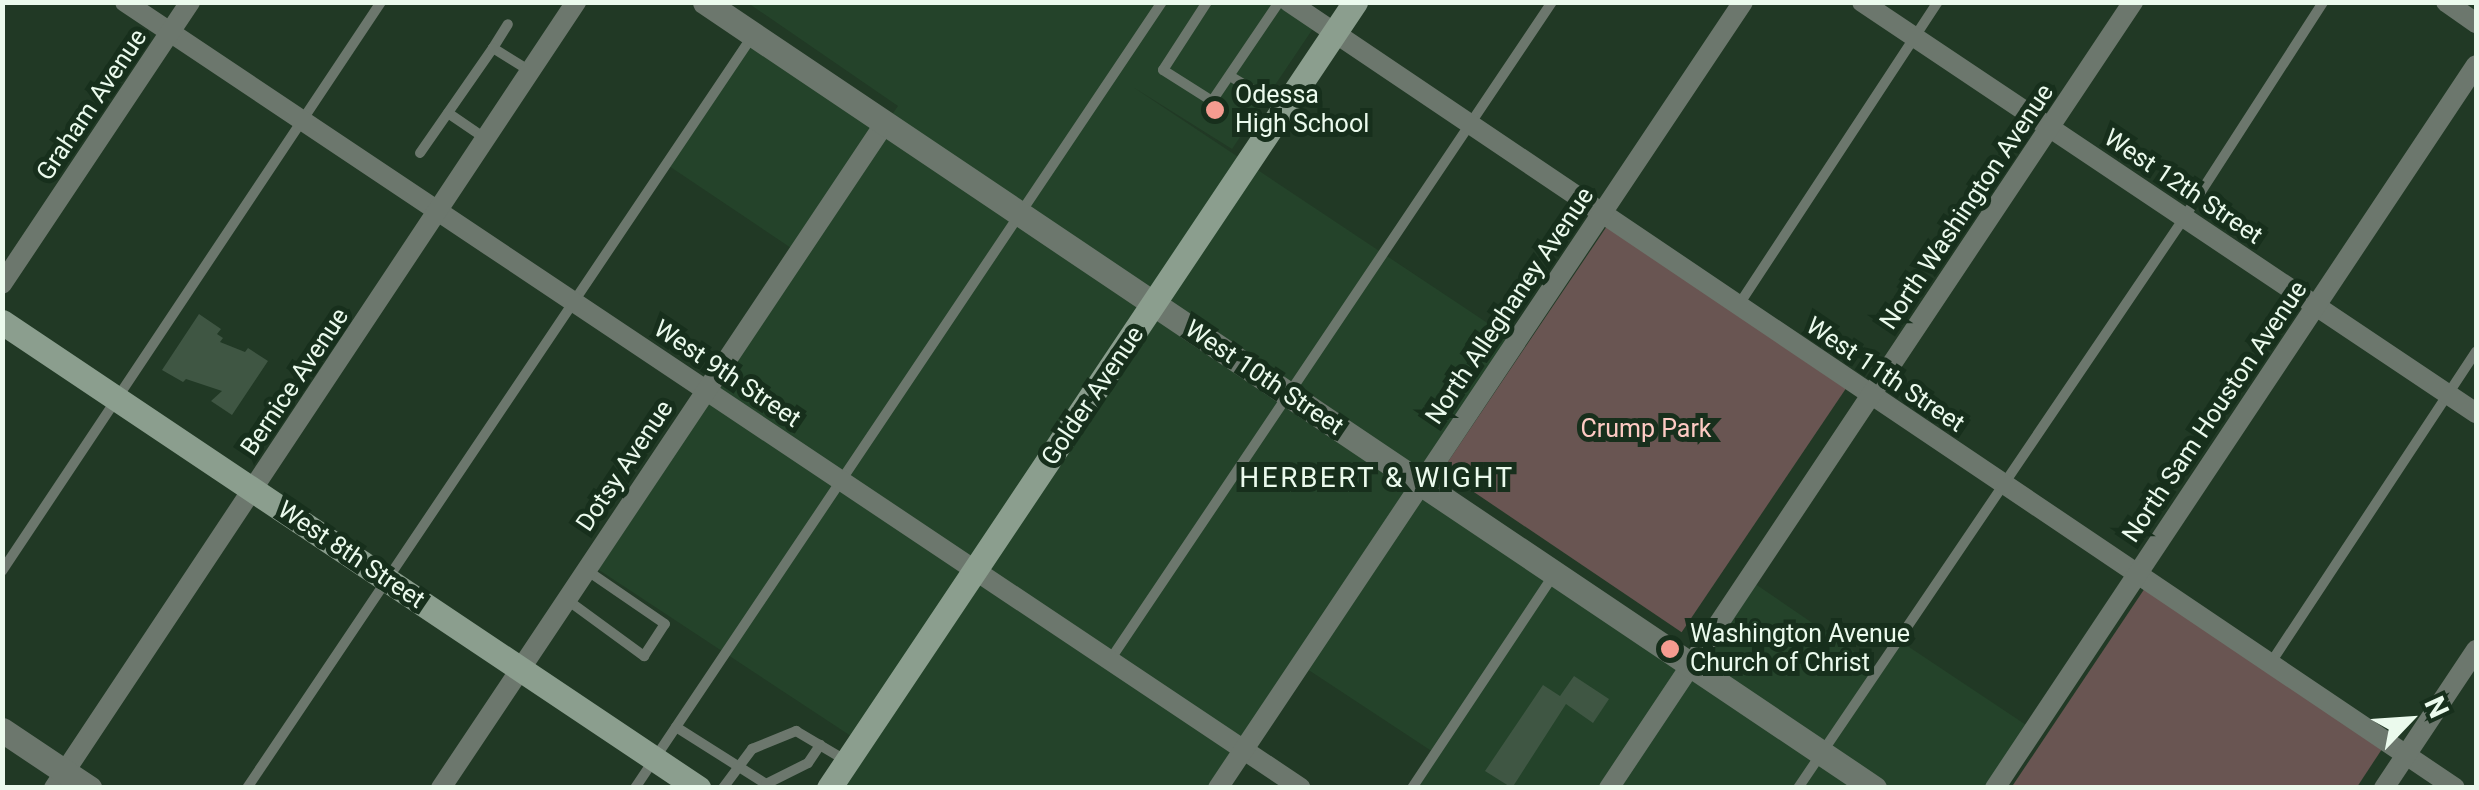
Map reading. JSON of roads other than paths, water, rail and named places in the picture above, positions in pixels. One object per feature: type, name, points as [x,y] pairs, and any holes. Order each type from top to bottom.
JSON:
[{"type":"main road","name":"Golder Avenue","points":[[829,788],[1355,2]]},
{"type":"main road","name":"West 8th Street","points":[[2,322],[698,788]]},
{"type":"street","name":"West 9th Street","points":[[126,2],[1301,788]]},
{"type":"street","name":"Graham Avenue","points":[[2,284],[190,2]]},
{"type":"street","name":"Bernice Avenue","points":[[59,780],[576,2]]},
{"type":"street","name":"West 10th Street","points":[[705,2],[1874,788]]},
{"type":"street","name":"West 11th Street","points":[[1289,2],[2455,788]]},
{"type":"street","name":"North Alleghaney Avenue","points":[[1218,788],[1742,2]]},
{"type":"street","name":"West 12th Street","points":[[1862,2],[2476,413]]},
{"type":"street","name":"North Washington Avenue","points":[[1609,788],[2133,2]]},
{"type":"street","points":[[2446,2],[2476,22]]},
{"type":"street","name":"North Sam Houston Avenue","points":[[1995,788],[2476,64]]},
{"type":"street","name":"Dotsy Avenue","points":[[441,788],[885,123]]},
{"type":"street","points":[[2384,788],[2476,650]]},
{"type":"street","points":[[2,730],[59,780],[88,788]]},
{"type":"lane","points":[[2,571],[380,2]]},
{"type":"lane","points":[[635,788],[1162,2]]},
{"type":"lane","points":[[1207,2],[1163,70],[1212,101],[1279,2]]},
{"type":"lane","points":[[1110,660],[1552,2]]},
{"type":"lane","points":[[1738,306],[1938,2]]},
{"type":"lane","points":[[1798,788],[2184,218],[2323,2]]},
{"type":"lane","points":[[420,153],[508,24]]},
{"type":"lane","points":[[246,788],[752,34]]},
{"type":"lane","points":[[494,48],[530,72]]},
{"type":"lane","points":[[1230,76],[1284,110]]},
{"type":"lane","points":[[448,113],[486,139]]},
{"type":"lane","points":[[2270,664],[2476,352]]},
{"type":"lane","points":[[565,599],[644,656],[666,624],[585,569]]},
{"type":"lane","points":[[1412,788],[1554,573]]},
{"type":"lane","points":[[676,727],[766,784],[808,763],[820,745]]},
{"type":"lane","points":[[722,788],[752,750],[796,730],[846,760]]},
{"type":"place","name":"Odessa High School","points":[[1215,110]]},
{"type":"place","name":"Washington Avenue Church of Christ","points":[[1670,649]]},
{"type":"district","name":"HERBERT & WIGHT","points":[[1377,478]]},
{"type":"park label","name":"Crump Park","points":[[1646,429]]}]
